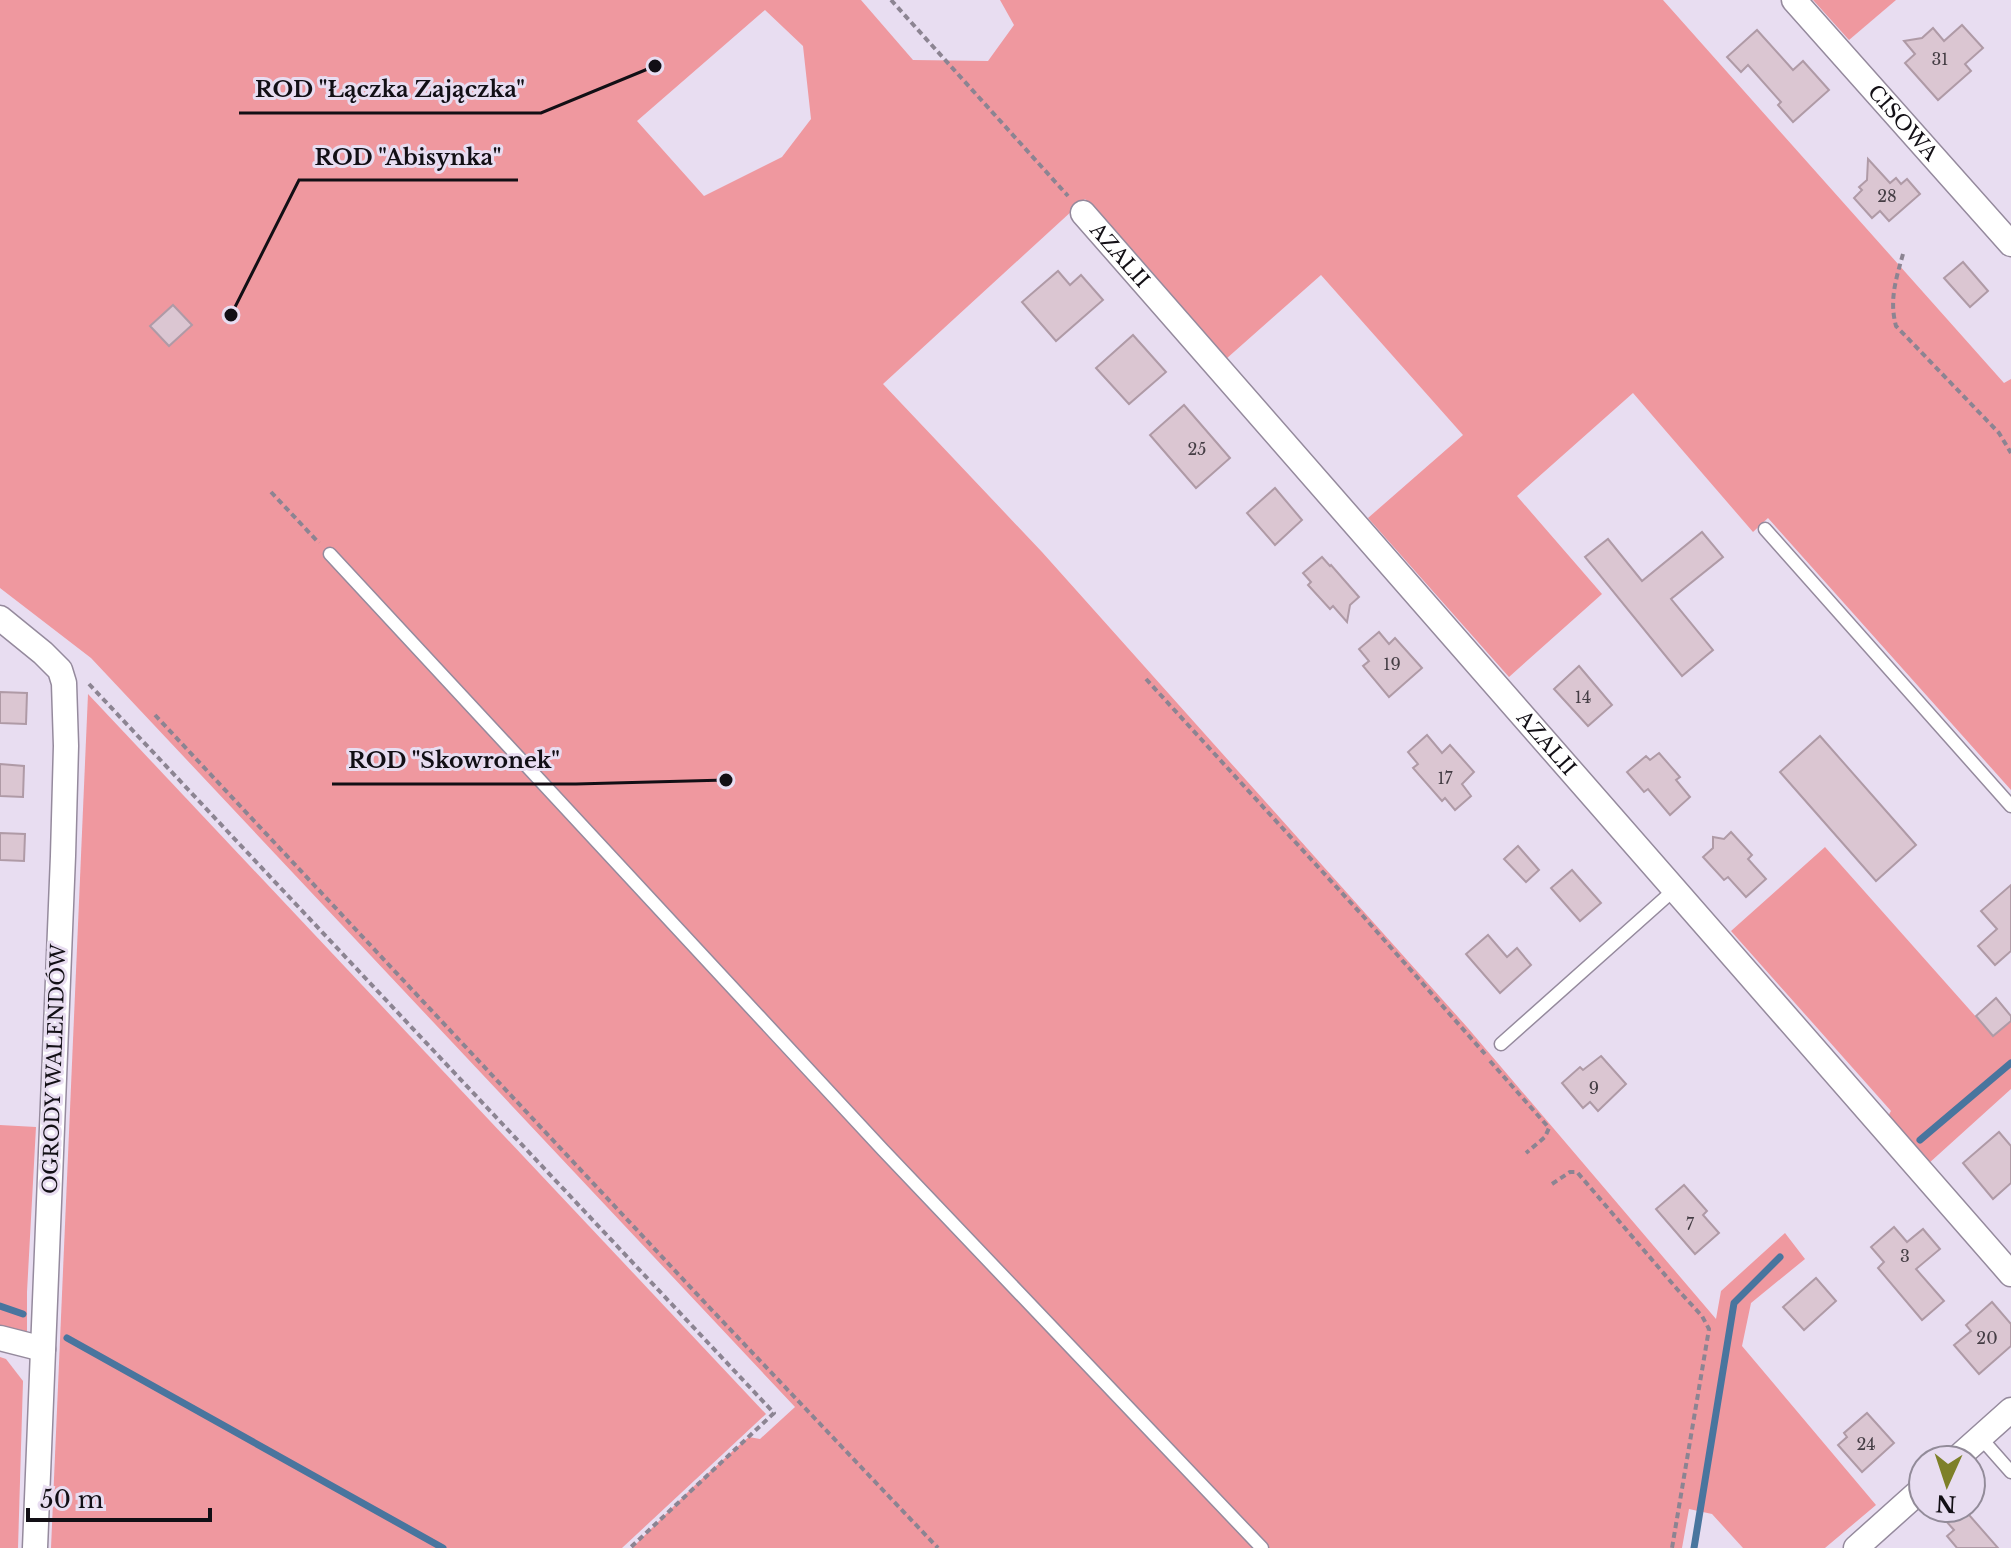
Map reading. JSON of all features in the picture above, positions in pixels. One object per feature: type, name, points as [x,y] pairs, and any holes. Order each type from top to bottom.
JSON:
[{"type":"street","name":"CISOWA","points":[[1794,0],[2011,244]]},
{"type":"street","name":"AZALII","points":[[1083,213],[2011,1274]]},
{"type":"street","points":[[0,618],[60,670]]},
{"type":"street","name":"OGRODY WALENDÓW","points":[[35,1548],[66,746],[64,683],[60,670]]},
{"type":"street","points":[[0,1338],[43,1349]]},
{"type":"street","points":[[1972,1444],[2011,1410]]},
{"type":"street","points":[[1856,1548],[1907,1502]]},
{"type":"lane","points":[[1765,529],[2011,806]]},
{"type":"lane","points":[[330,554],[883,1150],[1262,1548]]},
{"type":"lane","points":[[1501,1044],[1675,889]]},
{"type":"lane","points":[[1980,1437],[2011,1472]]},
{"type":"path","points":[[891,0],[1083,213]]},
{"type":"path","points":[[1903,254],[1893,289],[1892,311],[1896,326],[1999,433],[2011,453]]},
{"type":"path","points":[[271,492],[330,554]]},
{"type":"path","points":[[60,670],[73,667],[774,1413],[630,1548]]},
{"type":"path","points":[[1146,679],[1363,916],[1549,1128],[1545,1137],[1526,1153]]},
{"type":"path","points":[[155,715],[938,1548]]},
{"type":"path","points":[[1552,1184],[1570,1172],[1577,1172],[1702,1316],[1709,1329],[1672,1548]]},
{"type":"shaded area","points":[[0,0],[861,0],[913,60],[988,61],[1014,25],[1000,0],[1663,0],[2004,383],[2011,379],[2011,790],[1768,518],[1753,532],[1633,393],[1517,496],[1602,594],[1509,677],[1368,518],[1463,435],[1321,275],[1226,359],[1085,199],[883,384],[1042,552],[1467,1027],[1716,1319],[1721,1291],[1785,1233],[1805,1259],[1751,1303],[1742,1346],[1876,1505],[1825,1548],[1743,1548],[1712,1514],[1689,1509],[1682,1548],[632,1548],[744,1441],[749,1437],[760,1439],[795,1407],[91,658],[0,588]],"holes":[[[765,10],[803,46],[811,119],[782,157],[704,196],[637,121]]]},
{"type":"shaded area","points":[[1813,0],[1896,0],[1849,40]]},
{"type":"shaded area","points":[[88,694],[766,1414],[622,1548],[51,1548]]},
{"type":"shaded area","points":[[1825,847],[1993,1036],[2011,1021],[2011,1089],[1928,1164],[1887,1118],[1891,1111],[1731,931]]},
{"type":"shaded area","points":[[0,1125],[36,1127],[27,1332],[0,1326]]},
{"type":"shaded area","points":[[0,1357],[6,1359],[23,1381],[18,1548],[0,1548]]},
{"type":"building","points":[[1962,25],[1983,48],[1965,64],[1971,71],[1938,100],[1905,63],[1915,54],[1904,41],[1922,38],[1933,28],[1944,41]]},
{"type":"building","points":[[1757,30],[1793,70],[1803,61],[1829,90],[1793,122],[1778,105],[1781,102],[1748,65],[1741,72],[1727,57]]},
{"type":"building","points":[[1868,159],[1890,183],[1896,178],[1901,184],[1907,179],[1920,194],[1889,221],[1880,211],[1872,218],[1854,198],[1867,180]]},
{"type":"building","points":[[1963,262],[1988,291],[1970,307],[1944,278]]},
{"type":"building","points":[[1058,271],[1070,285],[1081,275],[1103,300],[1056,341],[1022,302]]},
{"type":"building","points":[[173,305],[192,325],[169,346],[150,326]]},
{"type":"building","points":[[1133,335],[1166,372],[1129,404],[1096,368]]},
{"type":"building","points":[[1184,405],[1230,458],[1196,488],[1150,435]]},
{"type":"building","points":[[1275,488],[1302,520],[1275,545],[1247,513]]},
{"type":"building","points":[[1702,532],[1723,557],[1671,599],[1713,650],[1682,676],[1585,557],[1608,539],[1642,581]]},
{"type":"building","points":[[1322,557],[1359,597],[1350,605],[1347,622],[1308,585],[1311,582],[1303,573]]},
{"type":"building","points":[[1379,632],[1389,644],[1395,638],[1422,668],[1389,697],[1363,666],[1369,661],[1359,649]]},
{"type":"building","points":[[1579,666],[1612,705],[1588,726],[1554,689]]},
{"type":"building","points":[[0,692],[27,693],[26,724],[0,723]]},
{"type":"building","points":[[1427,735],[1442,753],[1450,745],[1474,772],[1462,784],[1471,796],[1455,810],[1445,798],[1442,801],[1413,768],[1418,764],[1408,752]]},
{"type":"building","points":[[1820,736],[1916,845],[1876,881],[1780,772]]},
{"type":"building","points":[[1659,753],[1680,777],[1676,780],[1690,797],[1670,815],[1648,789],[1644,792],[1627,772],[1646,756],[1650,760]]},
{"type":"building","points":[[0,764],[24,766],[23,797],[0,796]]},
{"type":"building","points":[[1731,832],[1752,855],[1748,859],[1766,879],[1746,897],[1728,877],[1724,880],[1703,857],[1713,848],[1713,837],[1724,839]]},
{"type":"building","points":[[0,833],[25,834],[24,861],[0,860]]},
{"type":"building","points":[[1518,846],[1539,870],[1526,882],[1504,859]]},
{"type":"building","points":[[1572,870],[1601,903],[1580,921],[1551,888]]},
{"type":"building","points":[[2011,885],[2011,951],[1995,965],[1978,946],[1997,929],[1981,911]]},
{"type":"building","points":[[1488,935],[1507,957],[1517,948],[1531,965],[1500,993],[1466,954]]},
{"type":"building","points":[[1996,998],[2011,1016],[2011,1021],[1993,1036],[1976,1016]]},
{"type":"building","points":[[1601,1056],[1626,1084],[1598,1111],[1590,1102],[1583,1108],[1562,1083],[1580,1067],[1583,1070]]},
{"type":"building","points":[[1999,1132],[2011,1146],[2011,1183],[1993,1199],[1963,1163]]},
{"type":"building","points":[[1684,1185],[1707,1211],[1703,1215],[1719,1233],[1695,1254],[1656,1209]]},
{"type":"building","points":[[1894,1227],[1907,1242],[1923,1229],[1940,1249],[1916,1269],[1944,1301],[1922,1320],[1878,1268],[1884,1262],[1871,1247]]},
{"type":"building","points":[[1816,1278],[1836,1301],[1804,1330],[1783,1307]]},
{"type":"building","points":[[1992,1302],[2011,1324],[2011,1346],[1979,1374],[1954,1345],[1971,1331],[1966,1325]]},
{"type":"building","points":[[1867,1413],[1894,1443],[1862,1472],[1838,1445],[1847,1437],[1844,1433]]},
{"type":"building","points":[[1949,1524],[1977,1524],[1998,1548],[1957,1548],[1947,1536],[1954,1530]]},
{"type":"waterway","points":[[1920,1140],[2011,1063]]},
{"type":"waterway","points":[[1694,1548],[1734,1303],[1780,1257]]},
{"type":"waterway","points":[[0,1306],[23,1314]]},
{"type":"waterway","points":[[67,1338],[443,1548]]},
{"type":"place","name":"ROD \"Łączka Zajączka\"","points":[[655,66]]},
{"type":"place","name":"ROD \"Abisynka\"","points":[[231,315]]},
{"type":"place","name":"ROD \"Skowronek\"","points":[[726,780]]}]
